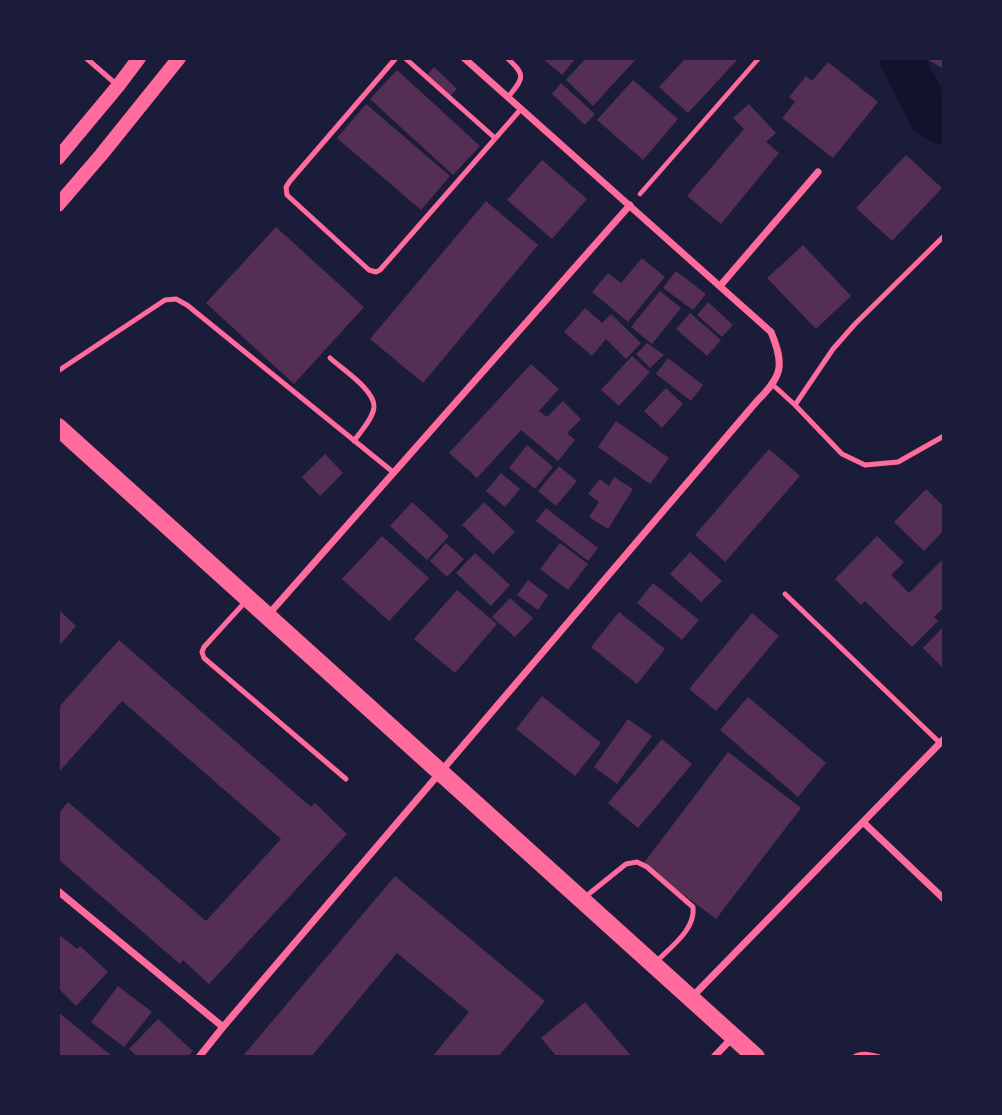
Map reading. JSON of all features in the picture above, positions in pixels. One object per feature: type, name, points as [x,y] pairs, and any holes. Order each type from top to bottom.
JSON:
[{"type":"main road","points":[[58,158],[139,58]]},
{"type":"main road","points":[[58,205],[179,58]]},
{"type":"main road","points":[[58,427],[756,1057]]},
{"type":"street","points":[[199,1057],[439,772],[773,385],[779,372],[780,353],[771,332],[464,58]]},
{"type":"street","points":[[720,286],[818,172]]},
{"type":"street","points":[[268,615],[630,205]]},
{"type":"street","points":[[691,998],[942,741]]},
{"type":"street","points":[[863,821],[944,899]]},
{"type":"street","points":[[58,891],[223,1027]]},
{"type":"street","points":[[714,1057],[733,1036]]},
{"type":"lane","points":[[86,58],[118,86]]},
{"type":"lane","points":[[396,58],[286,187],[287,195],[369,270],[380,270],[521,108]]},
{"type":"lane","points":[[405,58],[495,138]]},
{"type":"lane","points":[[507,58],[520,69],[521,74],[518,85],[508,97]]},
{"type":"lane","points":[[795,405],[833,349],[855,324],[944,236]]},
{"type":"lane","points":[[58,371],[165,300],[176,299],[187,305],[393,472]]},
{"type":"lane","points":[[330,358],[369,392],[374,407],[354,441]]},
{"type":"lane","points":[[773,385],[842,454],[865,465],[898,462],[944,436]]},
{"type":"lane","points":[[785,594],[942,741]]},
{"type":"lane","points":[[248,599],[204,647],[204,658],[346,779]]},
{"type":"lane","points":[[582,899],[626,864],[637,862],[693,907],[694,916],[687,930],[654,964]]},
{"type":"lane","points":[[855,1057],[868,1054],[879,1057]]},
{"type":"path","points":[[630,205],[758,58]]},
{"type":"building","points":[[542,58],[576,58],[562,75]]},
{"type":"building","points":[[586,58],[637,58],[593,106],[566,80]]},
{"type":"building","points":[[686,58],[739,58],[688,113],[659,87]]},
{"type":"building","points":[[925,58],[944,58],[944,69]]},
{"type":"building","points":[[828,62],[878,102],[833,158],[782,118],[795,102],[789,97],[806,76],[812,81]]},
{"type":"building","points":[[434,67],[457,89],[450,96],[427,75]]},
{"type":"building","points":[[397,70],[480,146],[453,175],[370,99]]},
{"type":"building","points":[[633,80],[678,119],[643,160],[597,120]]},
{"type":"building","points":[[561,83],[595,114],[585,125],[552,94]]},
{"type":"building","points":[[366,104],[450,176],[421,210],[337,138]]},
{"type":"building","points":[[749,104],[776,133],[766,142],[779,153],[721,224],[687,196],[744,129],[733,118]]},
{"type":"building","points":[[906,155],[942,188],[892,241],[856,208]]},
{"type":"building","points":[[542,160],[587,199],[552,239],[507,200]]},
{"type":"building","points":[[486,201],[538,245],[423,383],[370,339]]},
{"type":"building","points":[[276,227],[364,307],[294,384],[206,303]]},
{"type":"building","points":[[803,245],[851,296],[816,329],[767,278]]},
{"type":"building","points":[[642,258],[665,277],[628,322],[592,292],[608,273],[621,283]]},
{"type":"building","points":[[676,271],[706,294],[693,310],[663,288]]},
{"type":"building","points":[[660,291],[681,308],[652,344],[631,327]]},
{"type":"building","points":[[708,302],[733,325],[722,337],[697,315]]},
{"type":"building","points":[[585,308],[602,323],[611,314],[641,343],[626,359],[606,339],[592,356],[564,332]]},
{"type":"building","points":[[690,313],[721,340],[707,356],[676,329]]},
{"type":"building","points":[[647,343],[664,355],[650,368],[636,354]]},
{"type":"building","points":[[632,356],[650,372],[619,406],[601,390]]},
{"type":"building","points":[[668,358],[703,385],[691,401],[656,374]]},
{"type":"building","points":[[531,364],[559,389],[539,411],[547,417],[563,401],[581,419],[567,433],[575,440],[558,461],[521,430],[477,478],[449,453]]},
{"type":"building","points":[[666,388],[683,404],[662,428],[644,411]]},
{"type":"building","points":[[616,421],[669,458],[650,484],[598,447]]},
{"type":"building","points":[[527,445],[553,467],[535,489],[509,468]]},
{"type":"building","points":[[769,449],[800,476],[725,562],[695,535]]},
{"type":"building","points":[[325,454],[343,473],[320,496],[302,477]]},
{"type":"building","points":[[559,466],[577,481],[556,506],[538,491]]},
{"type":"building","points":[[501,473],[520,489],[505,507],[486,491]]},
{"type":"building","points":[[614,477],[633,489],[608,529],[589,517],[599,502],[588,494],[600,479],[609,486]]},
{"type":"building","points":[[926,489],[944,507],[944,530],[924,551],[894,522]]},
{"type":"building","points":[[412,502],[449,536],[427,560],[390,526]]},
{"type":"building","points":[[484,502],[515,532],[493,554],[462,525]]},
{"type":"building","points":[[546,508],[598,548],[588,561],[536,521]]},
{"type":"building","points":[[382,536],[429,578],[389,621],[342,579]]},
{"type":"building","points":[[877,536],[904,562],[891,575],[909,593],[944,560],[944,607],[934,617],[938,621],[912,647],[865,601],[861,605],[835,579]]},
{"type":"building","points":[[446,543],[464,559],[447,577],[430,561]]},
{"type":"building","points":[[560,543],[588,564],[568,590],[540,569]]},
{"type":"building","points":[[690,552],[722,581],[701,602],[670,574]]},
{"type":"building","points":[[475,553],[510,585],[491,606],[456,573]]},
{"type":"building","points":[[528,580],[548,595],[538,610],[517,595]]},
{"type":"building","points":[[653,583],[699,620],[682,640],[637,603]]},
{"type":"building","points":[[457,590],[497,624],[455,673],[414,639]]},
{"type":"building","points":[[510,598],[533,618],[515,637],[492,617]]},
{"type":"building","points":[[58,609],[76,626],[58,647]]},
{"type":"building","points":[[619,612],[665,649],[637,684],[591,647]]},
{"type":"building","points":[[752,613],[779,636],[716,711],[689,689]]},
{"type":"building","points":[[944,626],[944,664],[942,667],[923,648]]},
{"type":"building","points":[[119,640],[311,807],[315,803],[347,834],[209,984],[183,960],[180,964],[58,859],[58,814],[68,802],[206,921],[281,839],[122,701],[58,773],[58,708]]},
{"type":"building","points":[[542,696],[601,743],[575,776],[516,729]]},
{"type":"building","points":[[748,697],[826,763],[798,797],[720,730]]},
{"type":"building","points":[[628,719],[652,736],[617,784],[594,767]]},
{"type":"building","points":[[662,739],[692,764],[638,828],[608,803]]},
{"type":"building","points":[[728,752],[801,808],[716,919],[643,864]]},
{"type":"building","points":[[395,876],[545,1001],[498,1057],[432,1057],[469,1012],[397,953],[311,1057],[242,1057]]},
{"type":"building","points":[[58,934],[77,949],[80,946],[108,972],[76,1006],[58,988]]},
{"type":"building","points":[[118,986],[152,1012],[124,1047],[91,1022]]},
{"type":"building","points":[[585,1002],[632,1057],[557,1057],[541,1038]]},
{"type":"building","points":[[58,1012],[113,1057],[58,1057]]},
{"type":"building","points":[[158,1019],[193,1051],[187,1057],[138,1057],[129,1049]]},
{"type":"waterway","points":[[901,58],[930,115],[944,123]]}]
